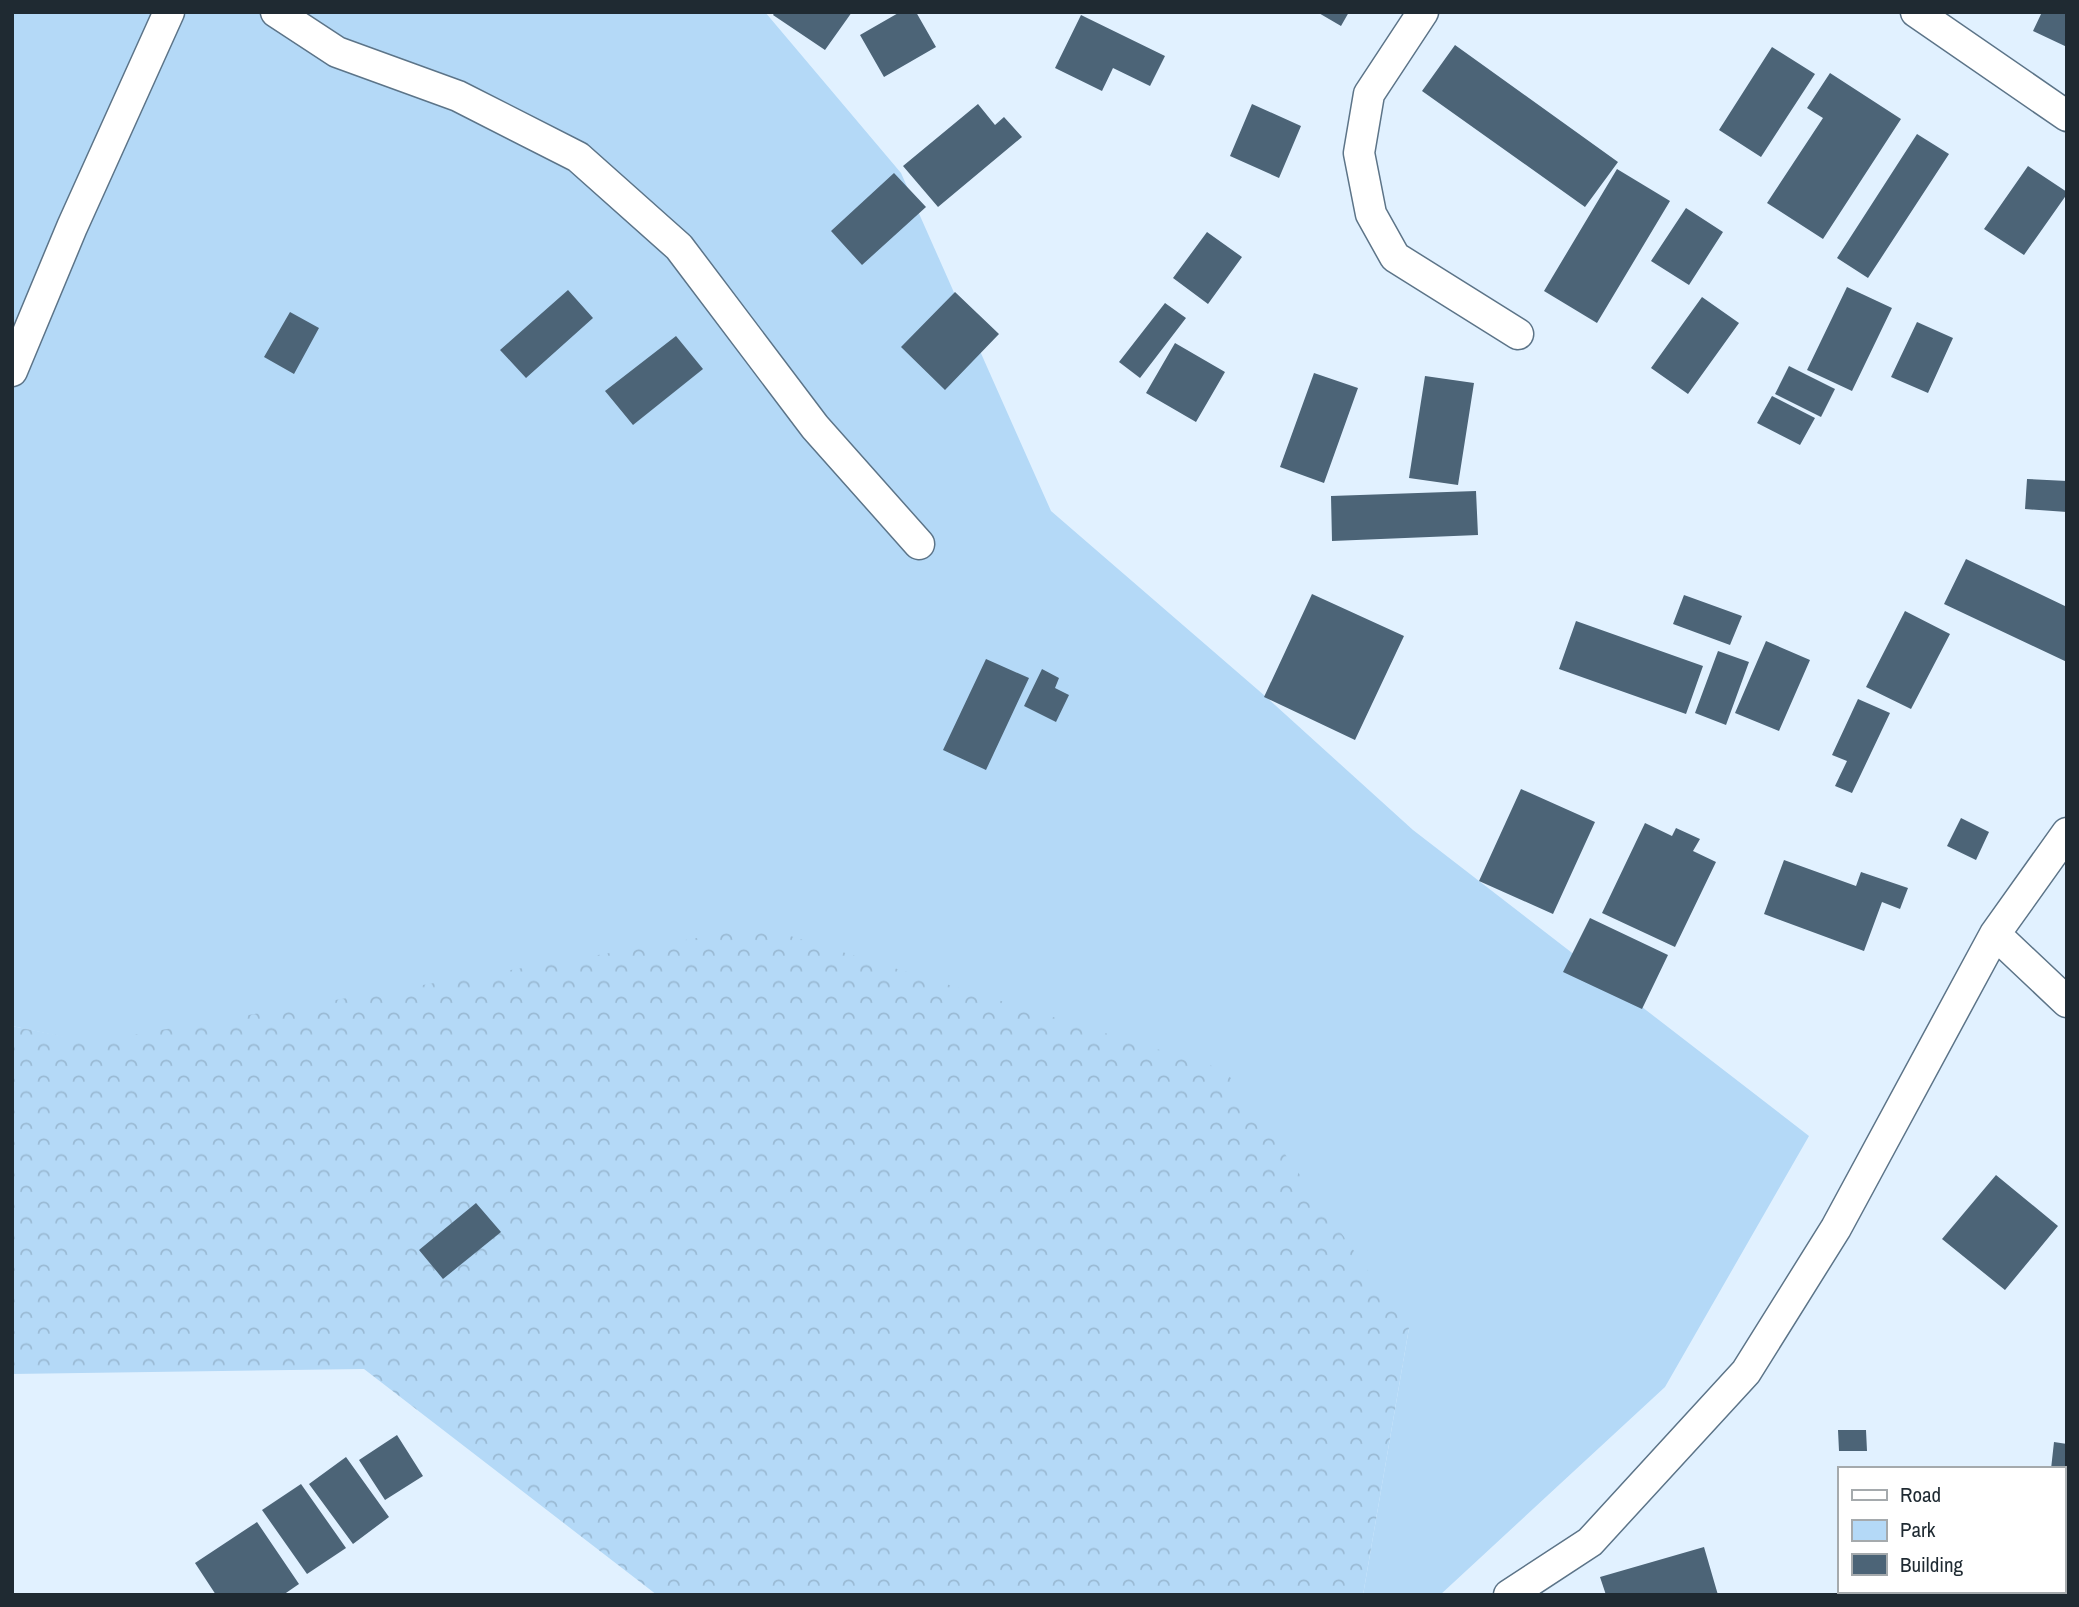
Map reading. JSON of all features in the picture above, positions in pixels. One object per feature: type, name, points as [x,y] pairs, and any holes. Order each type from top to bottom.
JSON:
[{"type":"street","points":[[12,370],[72,227],[169,12]]},
{"type":"street","points":[[276,12],[337,52],[458,96],[578,157],[678,247],[815,427],[919,544]]},
{"type":"street","points":[[1423,12],[1369,94],[1359,153],[1371,214],[1395,257],[1518,334]]},
{"type":"street","points":[[1916,12],[2067,116]]},
{"type":"street","points":[[1509,1595],[1590,1542],[1745,1372],[1836,1228],[1995,934],[2067,833]]},
{"type":"street","points":[[1995,934],[2067,1002]]},
{"type":"green space","points":[[12,12],[765,12],[901,173],[1051,511],[1265,696],[1413,830],[1809,1136],[1665,1387],[1440,1595],[1363,1595],[1409,1328],[12,1026]]},
{"type":"green space","points":[[761,927],[1225,1070],[1409,1328],[1363,1595],[657,1595],[364,1369],[12,1374],[12,1026],[91,1042]]},
{"type":"building","points":[[775,12],[852,12],[825,50],[773,15]]},
{"type":"building","points":[[900,12],[916,12],[936,47],[884,77],[860,35]]},
{"type":"building","points":[[1317,12],[1349,12],[1341,26]]},
{"type":"building","points":[[2042,12],[2067,12],[2067,47],[2033,31]]},
{"type":"building","points":[[1081,15],[1165,56],[1150,86],[1113,68],[1102,91],[1055,68]]},
{"type":"building","points":[[1455,45],[1618,162],[1585,207],[1422,91]]},
{"type":"building","points":[[1772,47],[1815,74],[1761,157],[1719,130]]},
{"type":"building","points":[[1830,73],[1901,119],[1823,239],[1767,203],[1823,118],[1807,108]]},
{"type":"building","points":[[978,104],[995,125],[1004,117],[1022,137],[938,207],[903,166]]},
{"type":"building","points":[[1252,104],[1301,126],[1279,178],[1230,156]]},
{"type":"building","points":[[1917,134],[1949,154],[1868,278],[1837,258]]},
{"type":"building","points":[[2028,166],[2067,194],[2024,255],[1984,229]]},
{"type":"building","points":[[1617,169],[1670,201],[1597,323],[1544,291]]},
{"type":"building","points":[[894,173],[926,207],[862,265],[831,231]]},
{"type":"building","points":[[1686,208],[1723,232],[1689,285],[1651,261]]},
{"type":"building","points":[[1207,232],[1242,257],[1208,304],[1173,278]]},
{"type":"building","points":[[1847,287],[1892,308],[1852,391],[1807,370]]},
{"type":"building","points":[[568,290],[593,318],[526,378],[500,350]]},
{"type":"building","points":[[955,292],[999,334],[945,390],[901,347]]},
{"type":"building","points":[[1702,297],[1739,323],[1688,394],[1651,368]]},
{"type":"building","points":[[1165,303],[1186,318],[1140,378],[1119,362]]},
{"type":"building","points":[[290,312],[319,328],[294,374],[264,357]]},
{"type":"building","points":[[1917,322],[1953,338],[1928,393],[1891,377]]},
{"type":"building","points":[[676,336],[703,369],[633,425],[605,391]]},
{"type":"building","points":[[1175,343],[1225,372],[1196,422],[1146,393]]},
{"type":"building","points":[[1789,366],[1835,389],[1821,417],[1775,394]]},
{"type":"building","points":[[1314,373],[1358,388],[1324,483],[1280,467]]},
{"type":"building","points":[[1425,376],[1474,383],[1458,485],[1409,478]]},
{"type":"building","points":[[1772,396],[1815,418],[1800,445],[1757,423]]},
{"type":"building","points":[[2027,479],[2067,481],[2067,512],[2025,509]]},
{"type":"building","points":[[1476,491],[1478,535],[1332,541],[1331,496]]},
{"type":"building","points":[[1966,559],[2067,607],[2067,662],[1944,604]]},
{"type":"building","points":[[1312,594],[1404,636],[1355,740],[1264,697]]},
{"type":"building","points":[[1684,595],[1742,616],[1730,645],[1673,624]]},
{"type":"building","points":[[1905,611],[1950,634],[1911,709],[1866,687]]},
{"type":"building","points":[[1576,621],[1703,666],[1686,714],[1559,669]]},
{"type":"building","points":[[1766,641],[1810,660],[1779,731],[1735,713]]},
{"type":"building","points":[[1718,651],[1749,662],[1726,725],[1695,713]]},
{"type":"building","points":[[986,659],[1029,678],[986,770],[943,750]]},
{"type":"building","points":[[1042,669],[1059,678],[1055,688],[1069,695],[1056,722],[1024,706]]},
{"type":"building","points":[[1858,699],[1890,713],[1852,793],[1835,786],[1847,761],[1832,755]]},
{"type":"building","points":[[1521,789],[1595,822],[1553,914],[1479,881]]},
{"type":"building","points":[[1961,818],[1989,832],[1976,860],[1947,846]]},
{"type":"building","points":[[1645,823],[1672,836],[1676,828],[1700,839],[1693,851],[1716,862],[1675,947],[1602,913]]},
{"type":"building","points":[[1784,860],[1856,886],[1861,872],[1908,888],[1900,909],[1882,902],[1864,951],[1764,914]]},
{"type":"building","points":[[1590,918],[1668,955],[1642,1009],[1563,972]]},
{"type":"building","points":[[1996,1175],[2058,1226],[2005,1290],[1942,1239]]},
{"type":"building","points":[[476,1203],[501,1232],[443,1279],[419,1250]]},
{"type":"building","points":[[1838,1430],[1866,1430],[1867,1451],[1839,1451]]},
{"type":"building","points":[[397,1435],[423,1476],[385,1500],[359,1460]]},
{"type":"building","points":[[2054,1442],[2067,1444],[2067,1494],[2065,1467],[2051,1467]]},
{"type":"building","points":[[346,1457],[389,1517],[353,1544],[309,1484]]},
{"type":"building","points":[[301,1484],[346,1548],[307,1574],[262,1510]]},
{"type":"building","points":[[257,1522],[299,1584],[283,1595],[216,1595],[195,1563]]},
{"type":"building","points":[[1704,1547],[1718,1595],[1606,1595],[1600,1577]]},
{"type":"building","points":[[1847,1593],[1896,1593],[1896,1595]]},
{"type":"building","points":[[1962,1593],[1962,1595],[1906,1595]]},
{"type":"building","points":[[1984,1593],[2040,1593],[2040,1595]]}]
